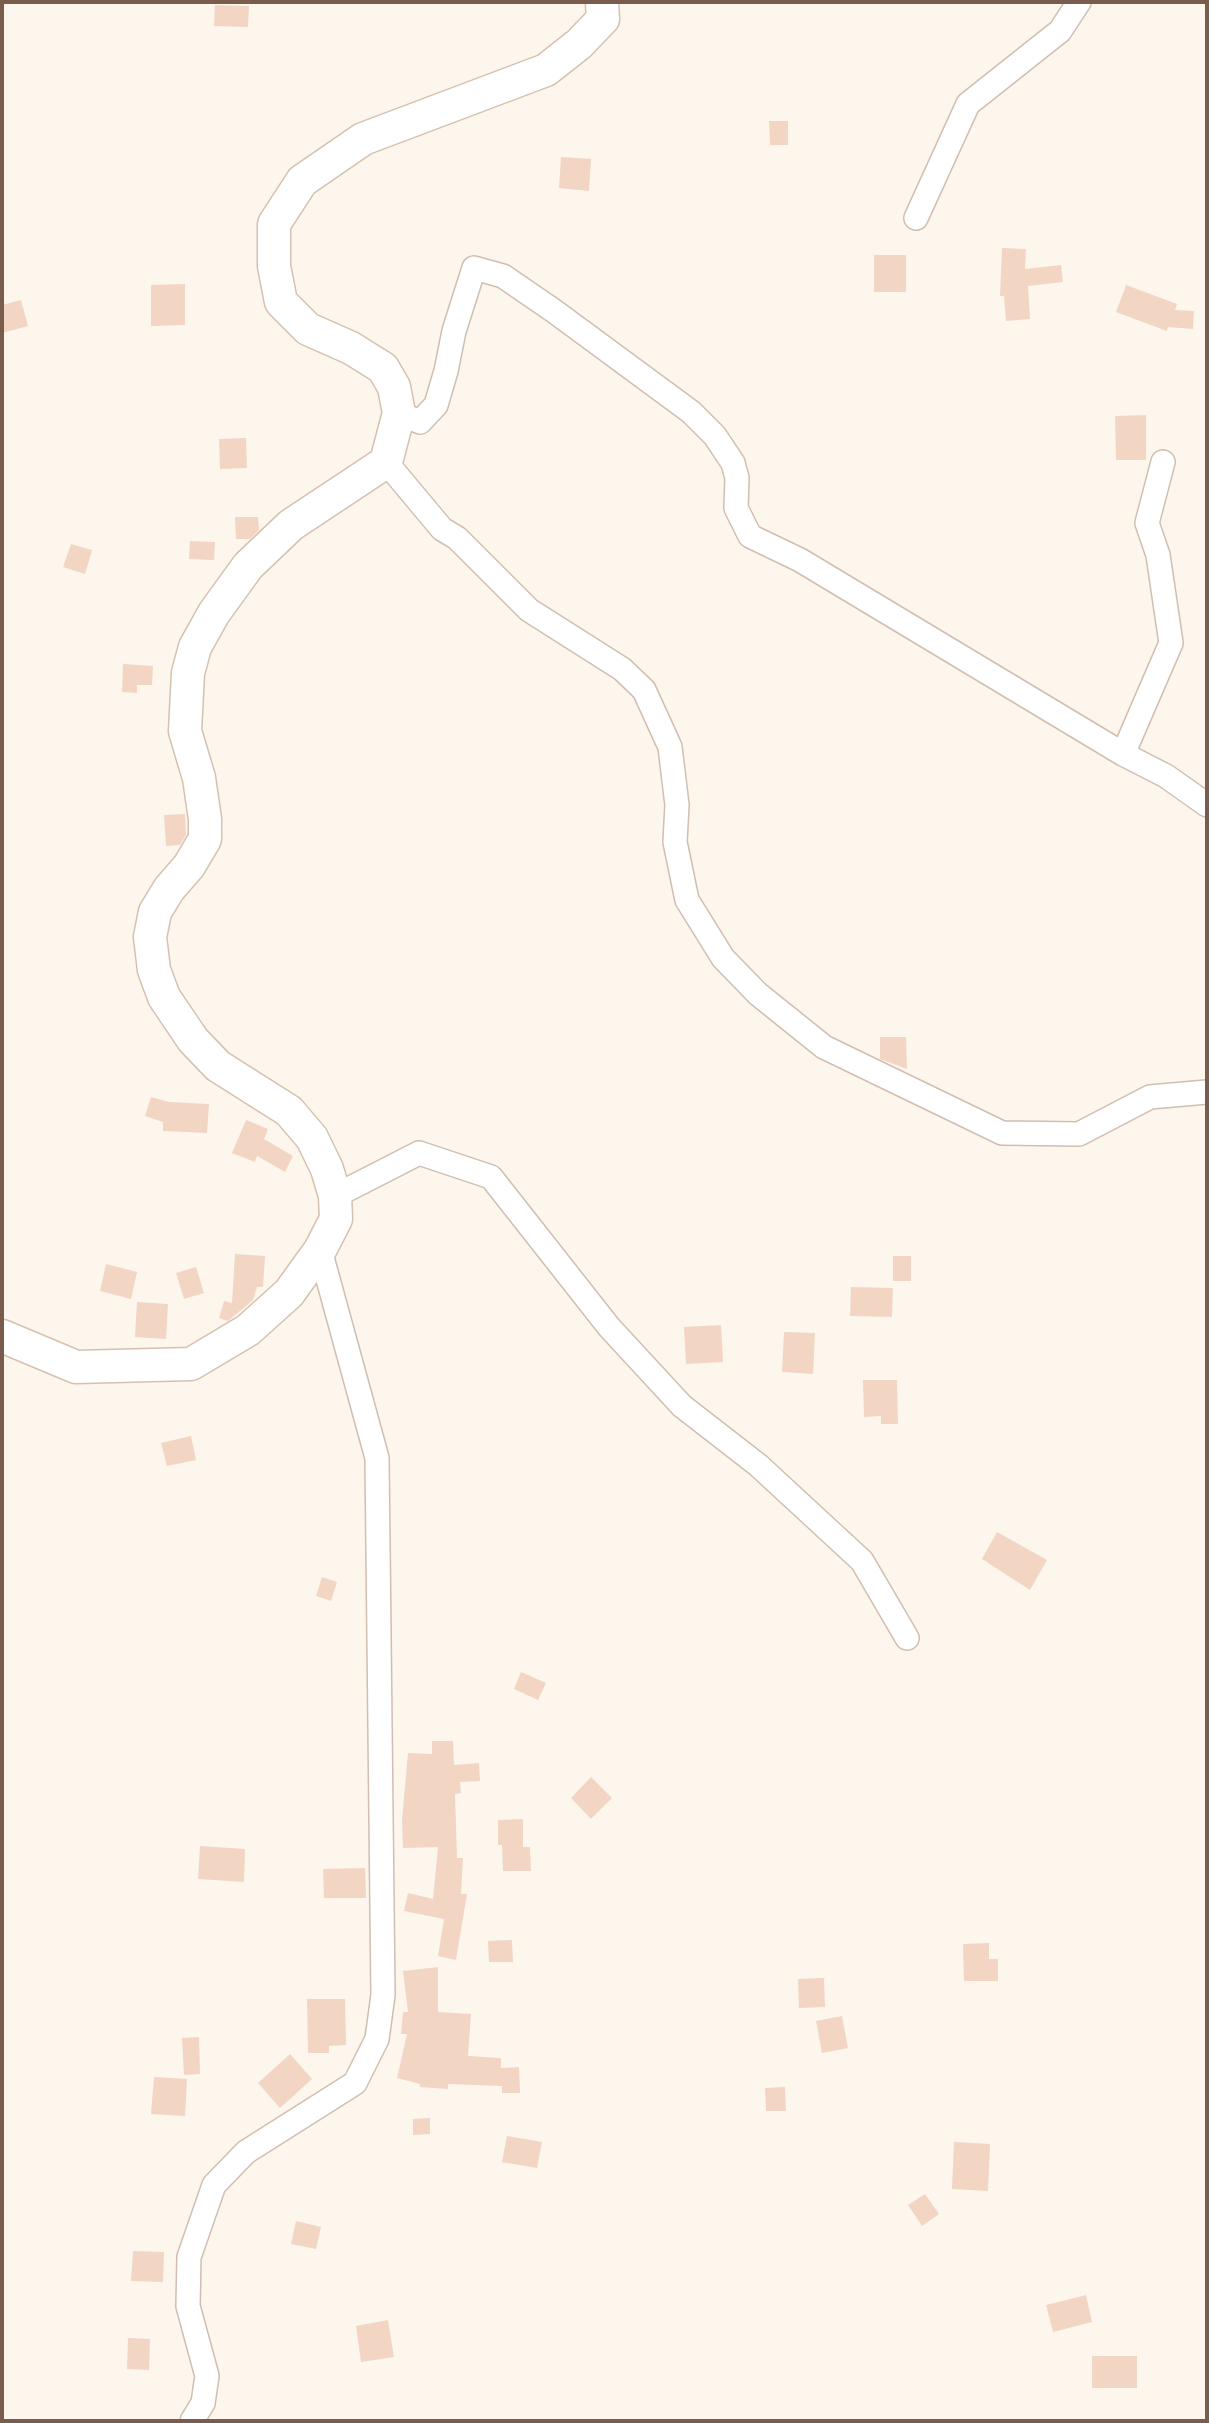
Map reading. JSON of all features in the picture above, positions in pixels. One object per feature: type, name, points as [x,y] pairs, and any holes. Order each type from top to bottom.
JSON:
[{"type":"main road","points":[[2,1336],[76,1367],[191,1364],[248,1330],[289,1293],[320,1250],[336,1219],[335,1196],[327,1169],[312,1138],[289,1111],[218,1066],[193,1040],[164,997],[154,970],[150,937],[155,912],[169,889],[190,866],[205,839],[199,778],[185,731],[188,673],[195,647],[214,613],[248,566],[291,525],[386,462],[399,413],[394,387],[383,368],[351,348],[308,329],[281,302],[274,266],[274,224],[302,181],[363,139],[546,69],[579,44],[603,19],[603,2]]},
{"type":"street","points":[[916,218],[968,104],[1060,31],[1079,2]]},
{"type":"street","points":[[399,413],[421,422],[436,405],[454,331],[474,268],[503,276],[554,310],[691,412],[715,436],[733,463],[737,478],[736,508],[750,536],[800,560],[1123,754],[1166,776],[1207,805]]},
{"type":"street","points":[[386,462],[442,529],[457,538],[530,610],[622,669],[644,690],[670,747],[677,805],[675,842],[687,900],[723,958],[758,994],[824,1047],[1002,1133],[1079,1134],[1150,1097],[1207,1091]]},
{"type":"street","points":[[1123,754],[1171,643],[1158,555],[1147,523],[1163,462]]},
{"type":"street","points":[[335,1196],[419,1153],[491,1177],[609,1327],[682,1406],[758,1465],[862,1561],[907,1638]]},
{"type":"street","points":[[192,2421],[203,2403],[207,2375],[188,2306],[189,2257],[214,2185],[246,2152],[355,2083],[377,2039],[383,1996],[377,1458],[320,1250]]},
{"type":"building","points":[[215,5],[249,6],[248,27],[214,26]]},
{"type":"building","points":[[769,121],[788,121],[788,145],[770,145]]},
{"type":"building","points":[[561,157],[591,159],[589,191],[559,188]]},
{"type":"building","points":[[1002,248],[1026,249],[1025,269],[1061,265],[1063,282],[1028,286],[1030,319],[1006,321],[1004,296],[1000,296]]},
{"type":"building","points":[[874,255],[906,255],[906,292],[874,292]]},
{"type":"building","points":[[185,284],[185,325],[151,326],[151,285]]},
{"type":"building","points":[[1126,285],[1177,304],[1175,310],[1194,311],[1193,329],[1168,327],[1167,331],[1116,312]]},
{"type":"building","points":[[21,300],[28,326],[2,333],[2,305]]},
{"type":"building","points":[[1146,415],[1146,460],[1116,460],[1115,416]]},
{"type":"building","points":[[246,438],[247,468],[220,469],[219,439]]},
{"type":"building","points":[[235,517],[258,517],[259,530],[250,539],[236,539]]},
{"type":"building","points":[[190,541],[215,542],[214,560],[189,559]]},
{"type":"building","points":[[71,544],[92,550],[85,574],[63,567]]},
{"type":"building","points":[[123,664],[153,666],[152,685],[137,685],[137,693],[122,692]]},
{"type":"building","points":[[185,814],[186,835],[180,845],[166,846],[164,815]]},
{"type":"building","points":[[880,1037],[906,1037],[907,1069],[880,1059]]},
{"type":"building","points":[[151,1097],[169,1102],[209,1104],[207,1133],[163,1131],[163,1122],[145,1116]]},
{"type":"building","points":[[246,1120],[268,1129],[264,1139],[293,1156],[285,1172],[257,1156],[255,1162],[232,1153]]},
{"type":"building","points":[[235,1254],[265,1256],[263,1287],[257,1287],[253,1300],[228,1321],[219,1318],[224,1301],[232,1303]]},
{"type":"building","points":[[893,1256],[911,1256],[911,1281],[893,1281]]},
{"type":"building","points":[[106,1264],[137,1272],[131,1299],[100,1291]]},
{"type":"building","points":[[196,1267],[204,1293],[184,1299],[176,1273]]},
{"type":"building","points":[[851,1287],[893,1288],[892,1317],[850,1316]]},
{"type":"building","points":[[137,1302],[168,1304],[166,1339],[135,1337]]},
{"type":"building","points":[[721,1325],[723,1362],[686,1364],[684,1327]]},
{"type":"building","points":[[784,1332],[815,1333],[813,1374],[782,1372]]},
{"type":"building","points":[[863,1380],[897,1380],[898,1424],[881,1424],[881,1416],[864,1417]]},
{"type":"building","points":[[191,1436],[196,1460],[167,1466],[161,1443]]},
{"type":"building","points":[[997,1532],[1047,1560],[1030,1590],[982,1559]]},
{"type":"building","points":[[322,1577],[337,1582],[331,1601],[316,1596]]},
{"type":"building","points":[[521,1672],[546,1683],[538,1700],[514,1689]]},
{"type":"building","points":[[432,1741],[453,1741],[454,1765],[479,1763],[480,1781],[460,1782],[461,1793],[455,1794],[457,1858],[463,1858],[461,1894],[467,1894],[456,1960],[438,1956],[444,1919],[404,1911],[408,1893],[433,1899],[438,1847],[403,1848],[402,1821],[408,1753],[432,1754]]},
{"type":"building","points":[[591,1777],[612,1798],[591,1819],[571,1798]]},
{"type":"building","points":[[523,1819],[523,1847],[530,1847],[531,1871],[503,1871],[502,1845],[498,1845],[498,1820]]},
{"type":"building","points":[[200,1846],[245,1849],[244,1882],[198,1879]]},
{"type":"building","points":[[365,1868],[366,1898],[324,1898],[323,1869]]},
{"type":"building","points":[[512,1940],[513,1962],[489,1962],[488,1941]]},
{"type":"building","points":[[989,1943],[989,1959],[998,1959],[998,1981],[964,1981],[963,1944]]},
{"type":"building","points":[[438,1967],[438,2012],[471,2014],[468,2056],[501,2058],[501,2068],[519,2067],[520,2093],[502,2093],[502,2086],[448,2084],[448,2089],[420,2087],[420,2084],[397,2078],[407,2034],[401,2034],[403,2012],[408,2012],[403,1971]]},
{"type":"building","points":[[824,1978],[825,2007],[799,2008],[798,1979]]},
{"type":"building","points":[[307,1999],[345,1999],[346,2045],[329,2046],[329,2053],[308,2053]]},
{"type":"building","points":[[842,2016],[848,2048],[822,2053],[816,2021]]},
{"type":"building","points":[[199,2037],[200,2074],[184,2075],[182,2038]]},
{"type":"building","points":[[290,2054],[312,2079],[280,2108],[258,2083]]},
{"type":"building","points":[[154,2077],[187,2079],[185,2116],[151,2114]]},
{"type":"building","points":[[785,2087],[786,2111],[766,2111],[765,2088]]},
{"type":"building","points":[[430,2118],[430,2134],[413,2135],[413,2119]]},
{"type":"building","points":[[507,2136],[542,2142],[537,2168],[502,2162]]},
{"type":"building","points":[[954,2142],[990,2144],[988,2191],[952,2189]]},
{"type":"building","points":[[925,2194],[939,2214],[922,2226],[908,2205]]},
{"type":"building","points":[[296,2221],[321,2227],[316,2249],[291,2244]]},
{"type":"building","points":[[133,2251],[164,2252],[163,2282],[131,2281]]},
{"type":"building","points":[[1086,2295],[1092,2322],[1053,2332],[1046,2305]]},
{"type":"building","points":[[388,2320],[394,2357],[361,2362],[356,2326]]},
{"type":"building","points":[[128,2338],[150,2339],[149,2370],[127,2369]]},
{"type":"building","points":[[1092,2356],[1137,2356],[1137,2388],[1092,2388]]}]
